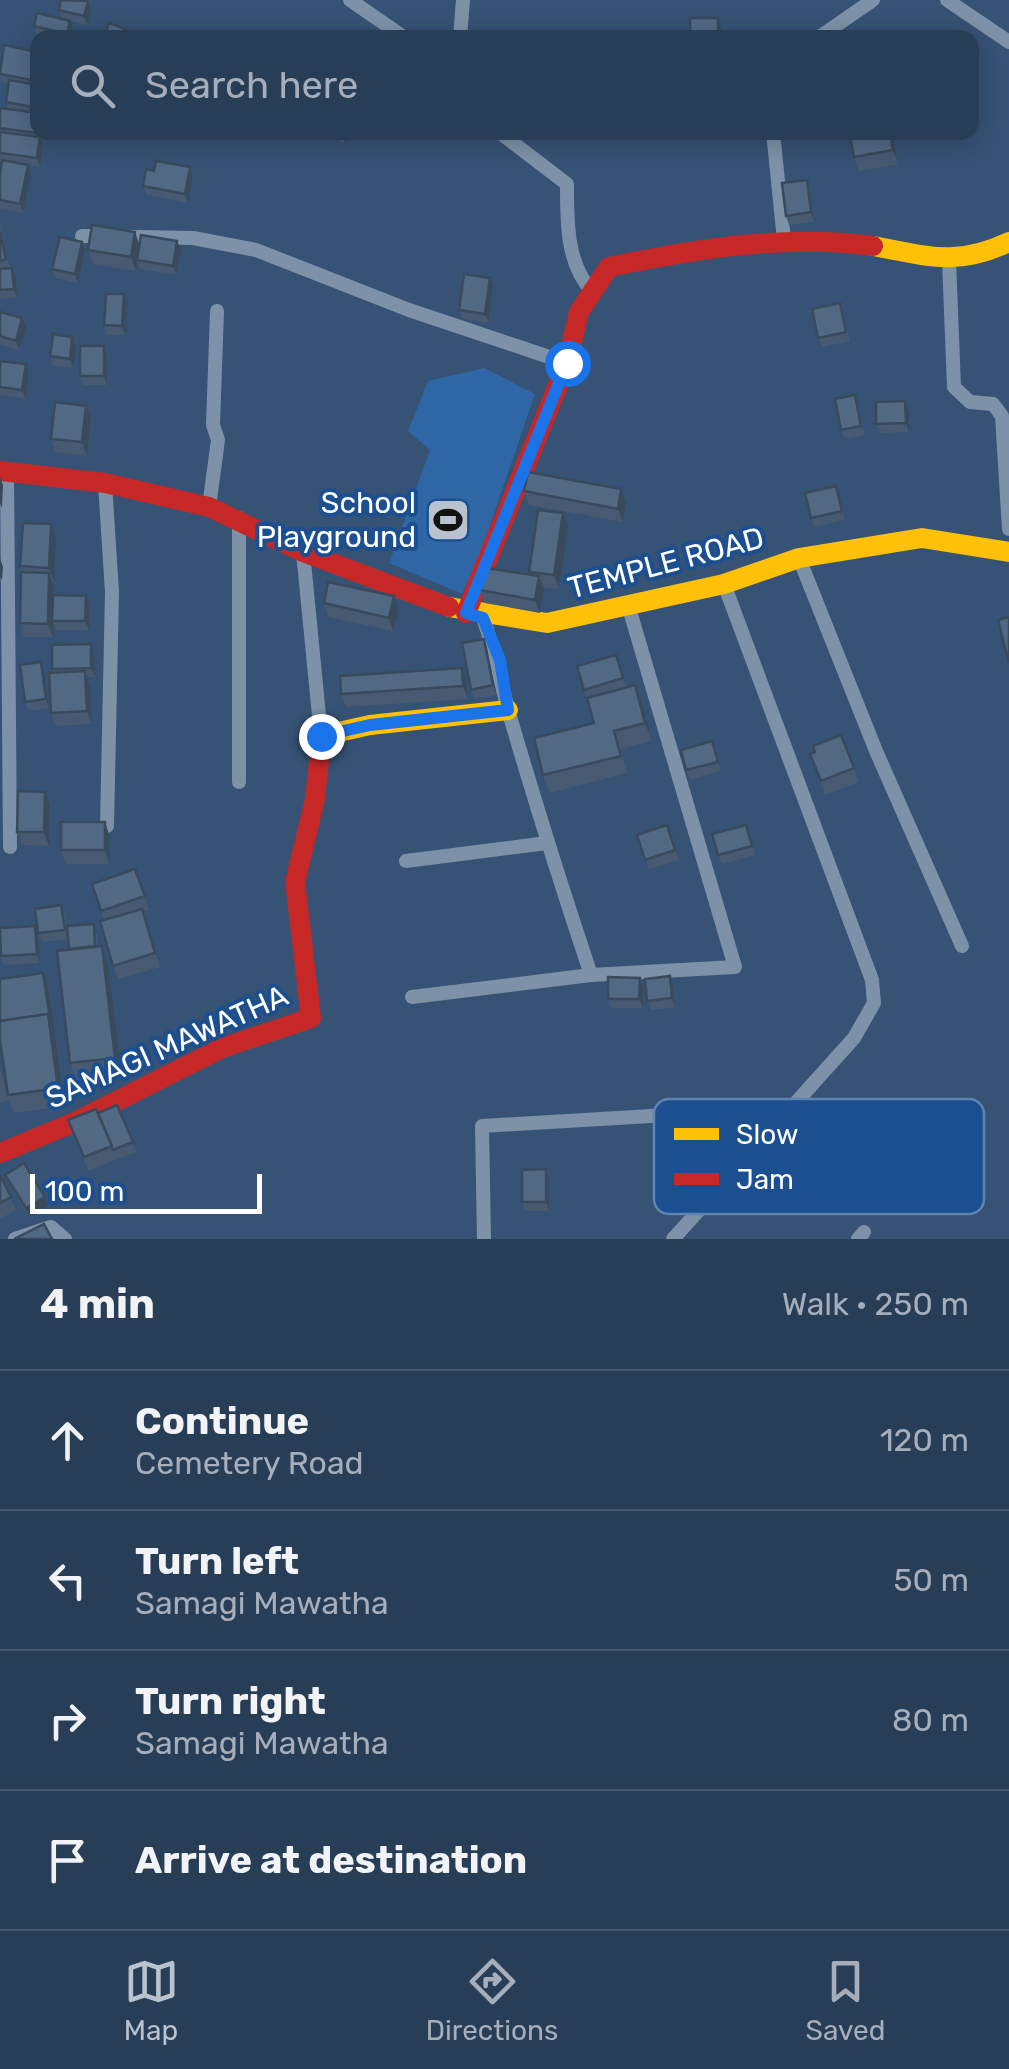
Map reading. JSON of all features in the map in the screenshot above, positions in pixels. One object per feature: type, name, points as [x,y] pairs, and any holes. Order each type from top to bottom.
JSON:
[{"type":"street","points":[[350,0],[394,30]]},
{"type":"street","points":[[461,30],[463,0]]},
{"type":"street","points":[[830,30],[873,0]]},
{"type":"street","points":[[947,0],[1009,42]]},
{"type":"street","points":[[509,140],[566,184],[567,223],[578,278],[593,292]]},
{"type":"street","points":[[775,140],[784,240]]},
{"type":"street","points":[[82,236],[194,238],[256,250],[409,310],[567,363]]},
{"type":"street","points":[[591,975],[508,710],[500,660],[474,615],[567,363],[579,312],[609,267],[670,254],[784,240],[868,245],[948,260],[975,258],[1009,242]]},
{"type":"street","points":[[948,260],[954,387],[970,402],[993,404],[1002,416],[1009,529]]},
{"type":"street","points":[[209,507],[218,440],[213,425],[217,311]]},
{"type":"street","points":[[4,471],[10,848]]},
{"type":"street","name":"TEMPLE ROAD","points":[[4,471],[105,482],[209,507],[239,518],[303,552],[474,615],[547,623],[724,584],[799,558],[922,538],[1009,552]]},
{"type":"street","points":[[105,482],[112,592],[108,826]]},
{"type":"street","points":[[238,782],[239,518]]},
{"type":"street","points":[[303,552],[321,736],[370,725],[508,710]]},
{"type":"street","points":[[799,558],[962,946]]},
{"type":"street","points":[[724,584],[872,980],[874,1004],[854,1038],[802,1099]]},
{"type":"street","points":[[412,997],[591,975],[734,967],[628,608]]},
{"type":"street","name":"SAMAGI MAWATHA","points":[[0,1153],[75,1122],[222,1048],[311,1018],[296,882],[315,799],[321,736]]},
{"type":"street","points":[[406,861],[547,843]]},
{"type":"street","points":[[484,1239],[482,1126],[654,1116]]},
{"type":"street","points":[[673,1239],[696,1214]]},
{"type":"street","points":[[15,1239],[51,1227],[64,1239]]},
{"type":"shaded area","name":"School Playground","points":[[484,368],[535,394],[478,561],[462,594],[389,563],[430,450],[408,431],[428,381]]},
{"type":"building","points":[[61,0],[88,1],[84,16],[59,10]]},
{"type":"building","points":[[37,13],[70,21],[68,30],[34,26]]},
{"type":"building","points":[[690,18],[718,18],[718,30],[690,30]]},
{"type":"building","points":[[109,23],[127,30],[107,30]]},
{"type":"building","points":[[4,45],[30,51],[30,80],[0,74]]},
{"type":"building","points":[[9,80],[30,84],[30,106],[6,102]]},
{"type":"building","points":[[0,108],[30,112],[30,132],[0,128]]},
{"type":"building","points":[[0,132],[40,140],[37,158],[0,153]]},
{"type":"building","points":[[851,140],[891,140],[893,150],[854,157]]},
{"type":"building","points":[[2,160],[28,165],[20,204],[0,200]]},
{"type":"building","points":[[156,161],[190,167],[185,194],[143,186],[146,169],[154,171]]},
{"type":"building","points":[[807,180],[811,212],[786,216],[782,183]]},
{"type":"building","points":[[92,225],[135,232],[131,257],[88,250]]},
{"type":"building","points":[[0,232],[6,259],[0,261]]},
{"type":"building","points":[[141,235],[177,241],[173,266],[137,260]]},
{"type":"building","points":[[60,237],[82,242],[75,274],[52,269]]},
{"type":"building","points":[[12,268],[14,289],[0,290],[0,269]]},
{"type":"building","points":[[464,274],[490,278],[485,314],[459,310]]},
{"type":"building","points":[[106,294],[124,294],[122,326],[104,325]]},
{"type":"building","points":[[840,303],[846,332],[818,338],[812,309]]},
{"type":"building","points":[[0,312],[22,318],[16,341],[0,336]]},
{"type":"building","points":[[53,334],[72,337],[70,359],[50,356]]},
{"type":"building","points":[[80,346],[104,346],[104,376],[80,376]]},
{"type":"building","points":[[0,361],[26,364],[22,390],[0,387]]},
{"type":"building","points":[[855,395],[861,426],[841,430],[835,399]]},
{"type":"building","points":[[905,401],[906,423],[876,424],[876,402]]},
{"type":"building","points":[[55,402],[86,406],[82,442],[51,439]]},
{"type":"building","points":[[528,472],[621,489],[618,509],[524,491]]},
{"type":"building","points":[[836,486],[842,511],[811,518],[805,493]]},
{"type":"building","points":[[538,510],[563,513],[554,575],[529,572]]},
{"type":"building","points":[[23,523],[51,524],[49,568],[20,566]]},
{"type":"building","points":[[486,568],[539,576],[535,600],[480,590]]},
{"type":"building","points":[[21,572],[49,573],[48,624],[20,623]]},
{"type":"building","points":[[328,582],[394,596],[389,618],[324,603]]},
{"type":"building","points":[[53,595],[86,596],[85,621],[52,621]]},
{"type":"building","points":[[1009,617],[1009,663],[998,620]]},
{"type":"building","points":[[484,639],[493,685],[471,690],[462,643]]},
{"type":"building","points":[[91,644],[91,668],[52,669],[52,645]]},
{"type":"building","points":[[616,655],[623,678],[584,690],[577,666]]},
{"type":"building","points":[[41,662],[46,699],[25,702],[20,665]]},
{"type":"building","points":[[462,668],[463,686],[341,694],[340,676]]},
{"type":"building","points":[[85,671],[87,711],[51,713],[49,673]]},
{"type":"building","points":[[635,685],[645,723],[614,731],[621,756],[543,775],[534,738],[594,723],[587,698]]},
{"type":"building","points":[[841,735],[854,768],[821,781],[810,754],[815,752],[813,746]]},
{"type":"building","points":[[712,741],[718,762],[686,770],[681,750]]},
{"type":"building","points":[[18,791],[45,792],[44,832],[17,832]]},
{"type":"building","points":[[61,822],[105,822],[105,850],[61,850]]},
{"type":"building","points":[[667,825],[675,850],[645,860],[637,835]]},
{"type":"building","points":[[746,825],[752,846],[718,855],[712,834]]},
{"type":"building","points":[[135,869],[145,896],[101,911],[92,884]]},
{"type":"building","points":[[61,905],[65,930],[38,933],[35,909]]},
{"type":"building","points":[[142,909],[155,953],[113,966],[100,921]]},
{"type":"building","points":[[94,924],[95,946],[69,949],[67,926]]},
{"type":"building","points":[[35,926],[37,954],[1,956],[0,928]]},
{"type":"building","points":[[102,946],[115,1058],[70,1063],[57,951]]},
{"type":"building","points":[[43,973],[50,1018],[48,1014],[0,1021],[0,979]]},
{"type":"building","points":[[670,976],[672,998],[647,1001],[645,979]]},
{"type":"building","points":[[608,977],[640,978],[639,999],[608,999]]},
{"type":"building","points":[[48,1014],[58,1088],[8,1095],[0,1021]]},
{"type":"building","points":[[117,1105],[133,1142],[113,1150],[98,1113]]},
{"type":"building","points":[[96,1109],[112,1146],[84,1157],[68,1120]]},
{"type":"building","points":[[24,1163],[45,1197],[26,1208],[5,1175]]},
{"type":"building","points":[[546,1169],[546,1202],[522,1202],[522,1170]]},
{"type":"building","points":[[0,1175],[11,1197],[0,1203]]},
{"type":"building","points":[[44,1224],[52,1239],[14,1239]]},
{"type":"traffic: slow","points":[[873,246],[926,256],[957,257],[1009,242]]},
{"type":"traffic: slow","points":[[449,607],[547,623],[724,584],[799,558],[922,538],[1009,552]]},
{"type":"traffic: slow","points":[[320,751],[321,736],[370,725],[508,710]]},
{"type":"traffic: jam","points":[[466,613],[567,363],[579,312],[609,267],[740,245],[806,242],[873,246]]},
{"type":"traffic: jam","points":[[0,471],[105,483],[209,507],[303,552],[449,607]]},
{"type":"traffic: jam","points":[[0,1153],[75,1122],[222,1048],[311,1018],[295,882],[315,799],[320,751]]},
{"type":"place","name":"School Playground","points":[[448,520]]},
{"type":"route","points":[[321,736],[370,725],[508,710],[500,660],[483,618],[466,613],[567,363]]}]
